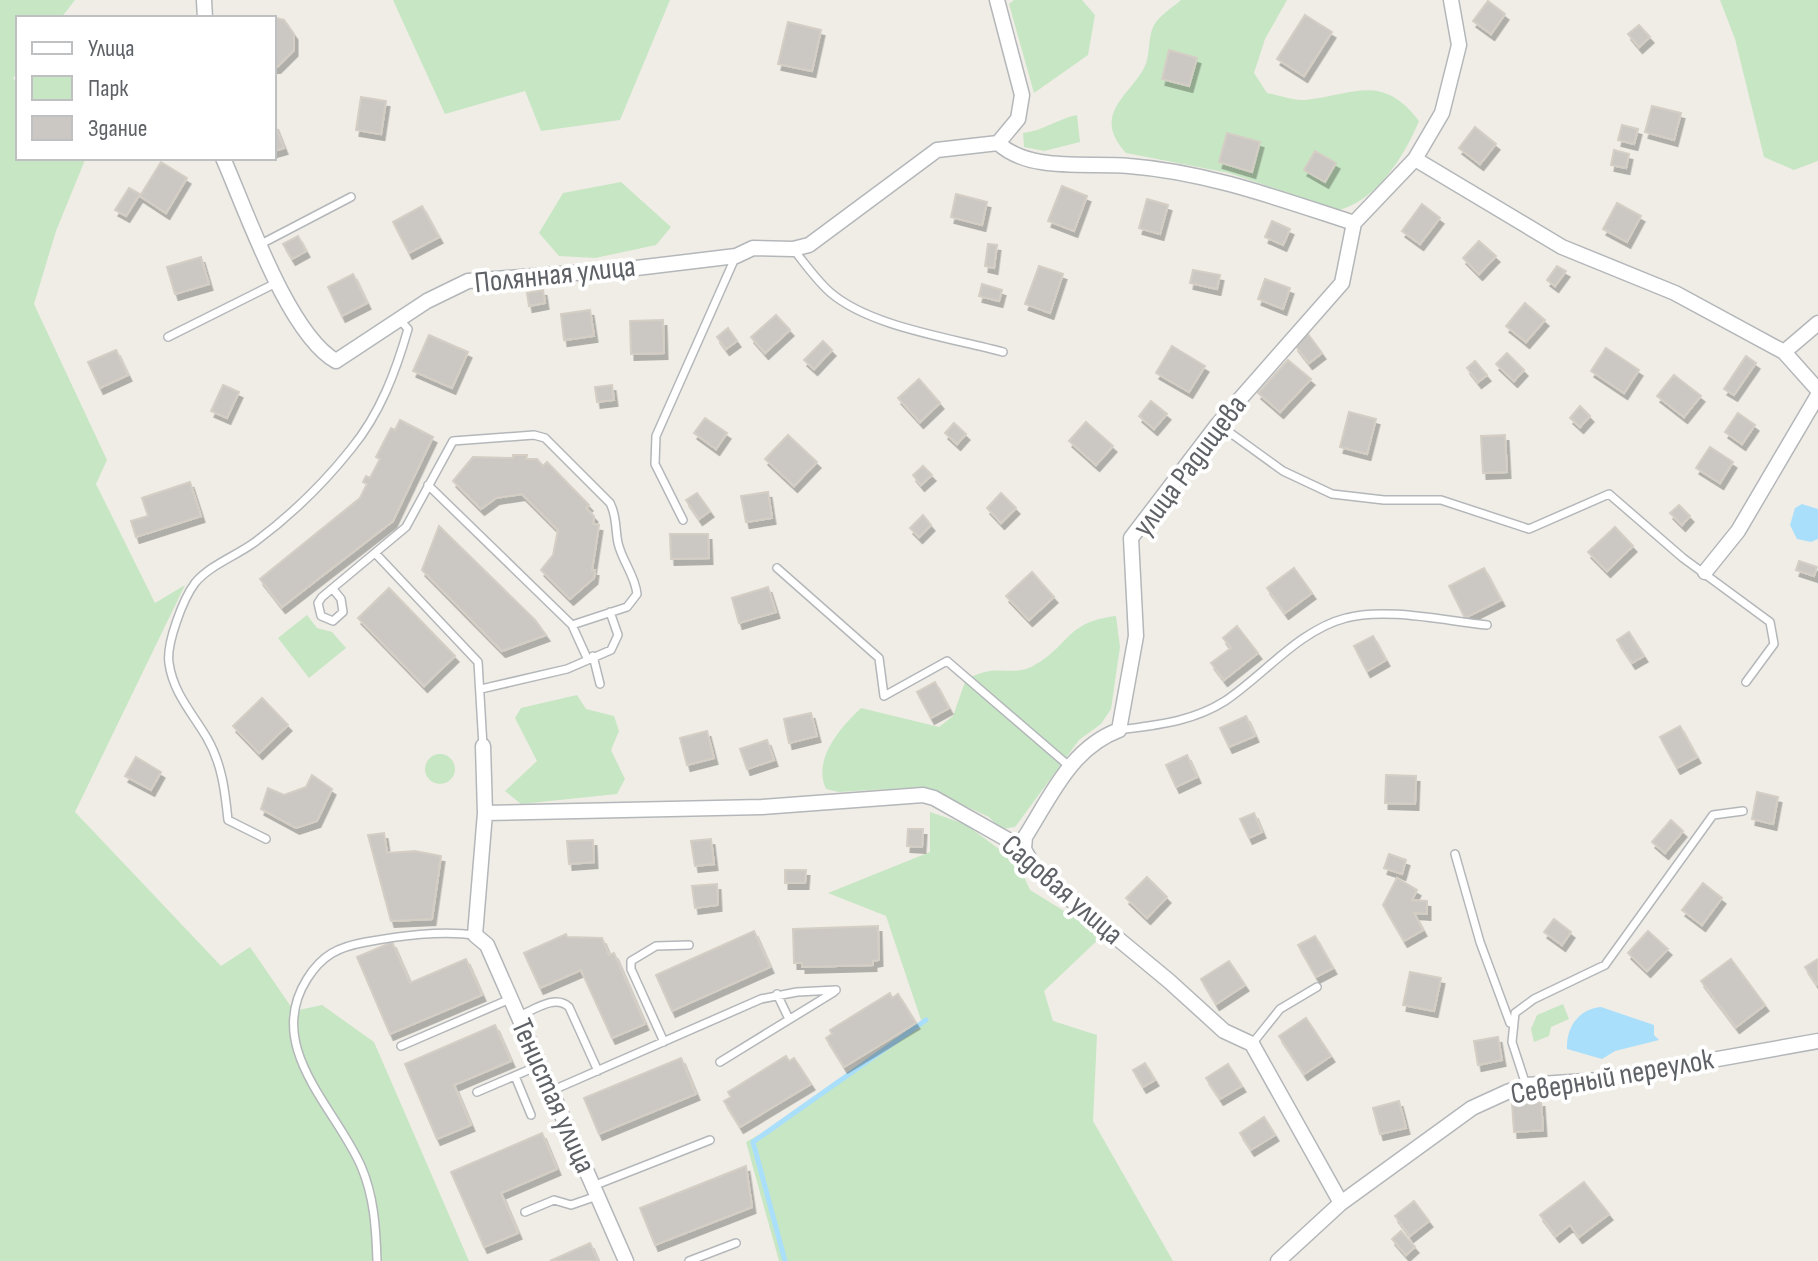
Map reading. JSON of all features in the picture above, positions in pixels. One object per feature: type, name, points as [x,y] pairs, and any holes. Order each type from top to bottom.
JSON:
[{"type":"street","points":[[997,0],[1022,95],[1018,119],[998,143],[1006,151],[1048,163],[1129,166],[1216,178],[1354,223],[1415,159],[1442,113],[1459,45],[1451,0]]},
{"type":"street","name":"Полянная улица","points":[[224,160],[278,282],[309,340],[336,361],[427,301],[468,281],[628,269],[736,256],[753,248],[793,249],[809,245],[937,150],[998,143]]},
{"type":"street","points":[[1415,159],[1562,247],[1675,293],[1784,352],[1818,392],[1738,531],[1705,572]]},
{"type":"street","name":"улица Радищева","points":[[1119,730],[1136,636],[1131,538],[1218,424],[1342,283],[1354,223]]},
{"type":"street","points":[[1784,352],[1818,323]]},
{"type":"street","points":[[1024,849],[1025,837],[1069,766],[1086,748],[1119,730]]},
{"type":"street","points":[[475,935],[485,813],[483,746]]},
{"type":"street","name":"Садовая улица","points":[[485,813],[762,807],[923,795],[1024,849],[1036,871],[1169,981],[1224,1031],[1252,1044]]},
{"type":"street","name":"Тенистая улица","points":[[475,935],[487,945],[626,1261]]},
{"type":"street","name":"Северный переулок","points":[[1341,1203],[1472,1108],[1526,1085],[1600,1080],[1818,1041]]},
{"type":"street","points":[[1252,1044],[1341,1203],[1278,1261]]},
{"type":"lane","points":[[261,244],[351,197]]},
{"type":"lane","points":[[793,249],[833,294],[876,318],[1003,352]]},
{"type":"lane","points":[[683,520],[655,464],[656,436],[736,256]]},
{"type":"lane","points":[[168,337],[278,282]]},
{"type":"lane","points":[[266,839],[228,820],[222,768],[208,739],[175,688],[168,661],[171,635],[195,584],[256,542],[316,490],[353,447],[376,412],[398,364],[408,329],[401,321]]},
{"type":"lane","points":[[1218,424],[1283,471],[1332,494],[1384,500],[1441,500],[1529,529],[1609,494],[1770,622],[1774,644],[1746,682]]},
{"type":"lane","points":[[333,589],[406,527],[453,441],[534,435],[545,438],[610,503],[615,512],[618,545],[637,594],[627,607],[572,625]]},
{"type":"lane","points":[[428,485],[572,625],[590,657],[600,684]]},
{"type":"lane","points":[[376,554],[472,654],[481,671],[483,746]]},
{"type":"lane","points":[[777,568],[879,658],[884,696],[947,661],[1069,766]]},
{"type":"lane","points":[[481,689],[567,669],[611,650],[617,644],[618,635],[610,612]]},
{"type":"lane","points":[[1119,730],[1190,718],[1224,701],[1320,628],[1346,618],[1371,614],[1487,625]]},
{"type":"lane","points":[[1511,1025],[1515,1013],[1534,999],[1605,965],[1713,815],[1743,811]]},
{"type":"lane","points":[[1455,854],[1480,942],[1511,1025],[1512,1042],[1526,1085]]},
{"type":"lane","points":[[377,1261],[372,1193],[360,1163],[303,1068],[292,1027],[296,996],[314,968],[341,947],[395,936],[475,935]]},
{"type":"lane","points":[[664,1042],[631,961],[656,946],[689,945]]},
{"type":"lane","points":[[1252,1044],[1280,1009],[1317,987]]},
{"type":"lane","points":[[551,1091],[777,994],[836,990],[720,1062]]},
{"type":"lane","points":[[777,994],[789,1019]]},
{"type":"lane","points":[[401,1046],[510,999]]},
{"type":"lane","points":[[518,1017],[554,1001],[563,1001],[569,1007],[598,1071]]},
{"type":"lane","points":[[477,1092],[540,1065]]},
{"type":"lane","points":[[515,1076],[531,1115]]},
{"type":"lane","points":[[525,1212],[554,1200],[571,1205],[595,1191],[710,1140]]},
{"type":"lane","points":[[689,1261],[736,1243]]},
{"type":"green space","points":[[0,0],[75,0],[63,16],[16,16],[16,74],[13,78],[16,82],[16,160],[85,160],[56,231],[34,304],[107,460],[96,484],[155,603],[185,585],[75,812],[221,966],[250,947],[294,1011],[322,1005],[374,1042],[469,1261],[0,1261]]},
{"type":"green space","points":[[393,0],[670,0],[620,120],[541,131],[525,91],[445,114]]},
{"type":"green space","points":[[1014,0],[1082,0],[1095,15],[1088,55],[1034,93],[1009,4]]},
{"type":"green space","points":[[1181,0],[1287,0],[1265,39],[1254,73],[1267,93],[1291,99],[1305,100],[1366,90],[1392,96],[1419,121],[1406,148],[1388,174],[1366,197],[1339,210],[1229,173],[1126,153],[1116,140],[1112,117],[1122,97],[1144,68],[1154,25]]},
{"type":"green space","points":[[1720,0],[1818,0],[1818,161],[1794,170],[1764,157],[1735,39]]},
{"type":"green space","points":[[1077,115],[1080,142],[1044,151],[1024,147],[1023,133]]},
{"type":"green space","points":[[621,182],[671,227],[656,245],[595,258],[559,256],[539,233],[563,193]]},
{"type":"green space","points":[[307,615],[317,628],[332,632],[346,648],[309,678],[278,638]]},
{"type":"green space","points":[[1116,616],[1120,647],[1111,709],[1101,724],[1079,740],[1015,827],[1001,829],[989,817],[924,787],[839,792],[826,789],[823,766],[826,755],[837,734],[861,708],[939,727],[953,716],[966,679],[987,672],[1028,668],[1045,658],[1077,629],[1099,619]]},
{"type":"green space","points":[[577,695],[586,709],[614,716],[619,731],[611,750],[625,779],[617,794],[521,804],[505,791],[537,761],[515,718],[521,708]]},
{"type":"green space","points":[[440,754],[451,758],[455,769],[451,780],[440,784],[429,780],[425,769],[429,758]]},
{"type":"green space","points":[[930,812],[965,824],[1018,863],[1030,890],[1103,935],[1044,991],[1053,1021],[1097,1035],[1093,1121],[1173,1261],[779,1261],[746,1142],[790,1117],[922,1023],[886,916],[828,893],[930,852]]},
{"type":"green space","points":[[1563,1004],[1569,1019],[1551,1027],[1549,1036],[1534,1042],[1531,1029],[1537,1015]]},
{"type":"water","points":[[1802,504],[1818,509],[1818,539],[1811,542],[1797,539],[1790,525],[1795,508]]},
{"type":"water","points":[[1601,1007],[1654,1025],[1654,1035],[1659,1040],[1615,1051],[1602,1059],[1567,1049],[1575,1020],[1586,1011]]},
{"type":"building","points":[[1488,1],[1505,14],[1491,34],[1473,21]]},
{"type":"building","points":[[1305,15],[1332,32],[1304,76],[1277,59]]},
{"type":"building","points":[[276,18],[284,20],[294,34],[294,50],[277,67]]},
{"type":"building","points":[[788,22],[821,30],[812,71],[778,64]]},
{"type":"building","points":[[1639,25],[1650,37],[1639,47],[1628,34]]},
{"type":"building","points":[[1169,50],[1197,58],[1189,86],[1162,79]]},
{"type":"building","points":[[361,97],[386,101],[381,134],[356,130]]},
{"type":"building","points":[[1652,106],[1681,113],[1674,140],[1645,132]]},
{"type":"building","points":[[1622,125],[1638,129],[1634,144],[1618,140]]},
{"type":"building","points":[[1475,127],[1496,144],[1480,164],[1459,148]]},
{"type":"building","points":[[276,128],[284,148],[276,150]]},
{"type":"building","points":[[1227,133],[1260,142],[1252,172],[1219,162]]},
{"type":"building","points":[[1614,150],[1629,154],[1626,168],[1611,165]]},
{"type":"building","points":[[1315,151],[1336,163],[1325,182],[1304,170]]},
{"type":"building","points":[[161,162],[187,178],[166,213],[140,196]]},
{"type":"building","points":[[1062,186],[1087,196],[1074,231],[1048,221]]},
{"type":"building","points":[[129,188],[140,194],[126,216],[115,210]]},
{"type":"building","points":[[956,194],[987,202],[982,225],[951,217]]},
{"type":"building","points":[[1147,199],[1168,205],[1160,234],[1139,228]]},
{"type":"building","points":[[1617,203],[1641,216],[1627,242],[1603,229]]},
{"type":"building","points":[[1422,204],[1440,218],[1420,244],[1402,231]]},
{"type":"building","points":[[422,206],[439,237],[409,253],[393,222]]},
{"type":"building","points":[[1272,221],[1290,229],[1283,245],[1265,237]]},
{"type":"building","points":[[298,236],[306,251],[292,259],[283,244]]},
{"type":"building","points":[[1479,241],[1496,256],[1479,274],[1463,258]]},
{"type":"building","points":[[988,244],[997,245],[994,268],[985,266]]},
{"type":"building","points":[[201,257],[209,284],[175,294],[167,267]]},
{"type":"building","points":[[1039,266],[1063,274],[1050,313],[1025,304]]},
{"type":"building","points":[[1557,266],[1566,271],[1555,286],[1547,280]]},
{"type":"building","points":[[1193,270],[1220,275],[1217,289],[1190,283]]},
{"type":"building","points":[[353,274],[367,303],[342,316],[328,287]]},
{"type":"building","points":[[1265,279],[1290,288],[1283,309],[1258,299]]},
{"type":"building","points":[[982,284],[1002,290],[999,301],[979,296]]},
{"type":"building","points":[[543,290],[545,303],[529,306],[527,293]]},
{"type":"building","points":[[1525,303],[1545,320],[1526,342],[1506,326]]},
{"type":"building","points":[[590,310],[594,336],[564,340],[561,314]]},
{"type":"building","points":[[776,315],[790,330],[765,353],[751,337]]},
{"type":"building","points":[[663,320],[664,353],[631,354],[630,321]]},
{"type":"building","points":[[728,328],[737,341],[726,349],[717,337]]},
{"type":"building","points":[[1308,334],[1322,353],[1309,363],[1295,345]]},
{"type":"building","points":[[429,335],[468,352],[452,388],[413,371]]},
{"type":"building","points":[[823,341],[832,350],[814,369],[804,360]]},
{"type":"building","points":[[1172,346],[1205,366],[1189,392],[1156,373]]},
{"type":"building","points":[[1606,348],[1639,370],[1624,393],[1591,371]]},
{"type":"building","points":[[116,350],[128,375],[100,388],[88,362]]},
{"type":"building","points":[[1507,353],[1524,370],[1514,381],[1496,364]]},
{"type":"building","points":[[1746,356],[1756,363],[1734,395],[1724,389]]},
{"type":"building","points":[[1288,360],[1311,379],[1280,412],[1258,393]]},
{"type":"building","points":[[1475,361],[1487,375],[1478,382],[1467,368]]},
{"type":"building","points":[[1674,375],[1701,396],[1684,417],[1657,396]]},
{"type":"building","points":[[919,379],[940,403],[920,422],[898,398]]},
{"type":"building","points":[[223,385],[239,392],[227,418],[211,411]]},
{"type":"building","points":[[612,385],[614,400],[597,402],[595,387]]},
{"type":"building","points":[[1151,401],[1167,414],[1154,429],[1139,416]]},
{"type":"building","points":[[1580,406],[1590,416],[1580,427],[1570,418]]},
{"type":"building","points":[[1349,412],[1376,419],[1367,454],[1340,447]]},
{"type":"building","points":[[1738,413],[1755,425],[1742,444],[1725,432]]},
{"type":"building","points":[[705,418],[727,433],[716,449],[694,433]]},
{"type":"building","points":[[400,420],[433,437],[393,521],[282,607],[260,579],[360,498],[367,484],[363,482],[366,476],[370,478],[380,459],[376,457],[391,428],[395,430]]},
{"type":"building","points":[[1086,422],[1113,446],[1096,465],[1069,441]]},
{"type":"building","points":[[954,423],[966,434],[957,444],[945,433]]},
{"type":"building","points":[[788,435],[817,462],[794,486],[765,459]]},
{"type":"building","points":[[1505,435],[1507,472],[1483,473],[1481,436]]},
{"type":"building","points":[[1710,447],[1733,462],[1720,483],[1696,468]]},
{"type":"building","points":[[513,455],[527,455],[526,459],[537,459],[543,466],[547,462],[589,505],[586,508],[594,516],[593,524],[599,525],[592,570],[595,570],[594,578],[570,599],[541,570],[553,555],[558,530],[522,494],[496,498],[481,509],[453,481],[473,457],[513,458]]},
{"type":"building","points":[[923,466],[932,475],[921,485],[913,475]]},
{"type":"building","points":[[190,482],[201,516],[136,537],[131,521],[148,516],[142,498]]},
{"type":"building","points":[[768,492],[772,518],[746,522],[741,496]]},
{"type":"building","points":[[697,493],[710,511],[699,519],[686,500]]},
{"type":"building","points":[[1001,493],[1016,508],[1001,523],[987,508]]},
{"type":"building","points":[[1679,505],[1690,516],[1682,525],[1670,513]]},
{"type":"building","points":[[923,515],[931,525],[919,537],[910,528]]},
{"type":"building","points":[[439,526],[535,620],[546,635],[502,651],[422,570]]},
{"type":"building","points":[[1615,527],[1633,546],[1607,571],[1588,552]]},
{"type":"building","points":[[670,534],[708,534],[709,558],[671,559]]},
{"type":"building","points":[[1799,561],[1817,567],[1814,576],[1796,570]]},
{"type":"building","points":[[1294,568],[1312,593],[1285,613],[1267,588]]},
{"type":"building","points":[[1484,568],[1501,600],[1465,618],[1449,586]]},
{"type":"building","points":[[1032,572],[1054,597],[1029,620],[1006,596]]},
{"type":"building","points":[[768,587],[776,612],[739,623],[732,598]]},
{"type":"building","points":[[389,588],[455,656],[424,686],[358,618]]},
{"type":"building","points":[[1237,626],[1258,653],[1224,680],[1211,663],[1231,648],[1223,638]]},
{"type":"building","points":[[1629,632],[1644,656],[1632,663],[1617,640]]},
{"type":"building","points":[[1373,636],[1386,660],[1367,671],[1354,646]]},
{"type":"building","points":[[935,682],[949,708],[931,718],[917,692]]},
{"type":"building","points":[[262,698],[288,725],[259,753],[233,726]]},
{"type":"building","points":[[811,713],[817,736],[789,743],[784,719]]},
{"type":"building","points":[[1246,716],[1255,736],[1229,747],[1220,728]]},
{"type":"building","points":[[1680,726],[1697,757],[1677,768],[1660,737]]},
{"type":"building","points":[[707,731],[714,758],[687,765],[680,738]]},
{"type":"building","points":[[767,740],[774,760],[747,769],[740,749]]},
{"type":"building","points":[[1187,755],[1197,777],[1176,787],[1166,765]]},
{"type":"building","points":[[136,757],[161,772],[151,790],[125,776]]},
{"type":"building","points":[[312,775],[332,789],[317,821],[296,828],[261,809],[268,788],[284,795],[306,787]]},
{"type":"building","points":[[1386,775],[1416,776],[1415,804],[1385,803]]},
{"type":"building","points":[[1757,792],[1778,797],[1773,824],[1752,819]]},
{"type":"building","points":[[1254,813],[1262,832],[1249,838],[1240,819]]},
{"type":"building","points":[[1671,820],[1683,831],[1665,853],[1652,842]]},
{"type":"building","points":[[908,829],[923,829],[922,847],[907,846]]},
{"type":"building","points":[[384,833],[387,853],[415,851],[441,856],[432,919],[391,921],[368,835]]},
{"type":"building","points":[[711,839],[714,864],[695,866],[691,841]]},
{"type":"building","points":[[593,840],[594,862],[569,864],[567,841]]},
{"type":"building","points":[[1389,854],[1406,860],[1402,874],[1384,868]]},
{"type":"building","points":[[785,870],[806,870],[805,883],[785,883]]},
{"type":"building","points":[[1147,877],[1167,897],[1147,918],[1126,898]]},
{"type":"building","points":[[1397,878],[1417,890],[1412,900],[1427,901],[1427,914],[1414,913],[1423,930],[1404,941],[1383,905]]},
{"type":"building","points":[[1703,883],[1722,898],[1702,925],[1682,910]]},
{"type":"building","points":[[717,884],[718,905],[695,908],[692,886]]},
{"type":"building","points":[[1554,919],[1571,932],[1562,945],[1544,932]]},
{"type":"building","points":[[878,926],[879,960],[873,961],[873,965],[802,967],[802,963],[794,963],[793,929]]},
{"type":"building","points":[[754,931],[770,967],[672,1011],[656,975]]},
{"type":"building","points":[[1648,931],[1668,949],[1647,971],[1628,953]]},
{"type":"building","points":[[566,934],[567,937],[602,938],[609,955],[614,953],[645,1024],[612,1038],[581,970],[540,988],[524,953]]},
{"type":"building","points":[[1315,936],[1333,968],[1316,977],[1298,945]]},
{"type":"building","points":[[392,942],[410,983],[466,959],[482,995],[390,1034],[357,957]]},
{"type":"building","points":[[1731,959],[1765,1005],[1736,1027],[1701,981]]},
{"type":"building","points":[[1818,959],[1818,985],[1817,985],[1805,967]]},
{"type":"building","points":[[1229,961],[1245,985],[1216,1004],[1201,979]]},
{"type":"building","points":[[1410,972],[1441,978],[1434,1011],[1403,1005]]},
{"type":"building","points":[[890,993],[892,998],[898,994],[916,1023],[844,1067],[826,1038],[832,1034],[830,1030]]},
{"type":"building","points":[[1306,1018],[1331,1056],[1304,1074],[1279,1036]]},
{"type":"building","points":[[495,1025],[511,1061],[454,1085],[471,1125],[437,1139],[405,1064]]},
{"type":"building","points":[[1498,1037],[1502,1060],[1478,1065],[1474,1041]]},
{"type":"building","points":[[786,1056],[789,1061],[794,1058],[811,1084],[740,1127],[724,1101],[731,1097],[728,1092]]},
{"type":"building","points":[[681,1058],[696,1094],[599,1134],[584,1098]]},
{"type":"building","points":[[1145,1063],[1155,1080],[1143,1087],[1133,1070]]},
{"type":"building","points":[[1228,1064],[1242,1086],[1220,1099],[1206,1078]]},
{"type":"building","points":[[1399,1101],[1406,1128],[1380,1134],[1373,1108]]},
{"type":"building","points":[[1541,1101],[1543,1130],[1514,1132],[1512,1103]]},
{"type":"building","points":[[1264,1117],[1275,1135],[1251,1150],[1240,1133]]},
{"type":"building","points":[[542,1133],[557,1169],[501,1193],[518,1233],[484,1247],[451,1172]]},
{"type":"building","points":[[746,1166],[752,1207],[655,1245],[640,1208]]},
{"type":"building","points":[[1584,1182],[1609,1214],[1579,1237],[1570,1225],[1556,1236],[1540,1215]]},
{"type":"building","points":[[1414,1201],[1429,1221],[1410,1236],[1395,1216]]},
{"type":"building","points":[[1401,1231],[1415,1247],[1406,1255],[1392,1239]]},
{"type":"building","points":[[590,1243],[598,1261],[550,1261]]},
{"type":"waterway","points":[[785,1261],[753,1142],[926,1020]]}]
